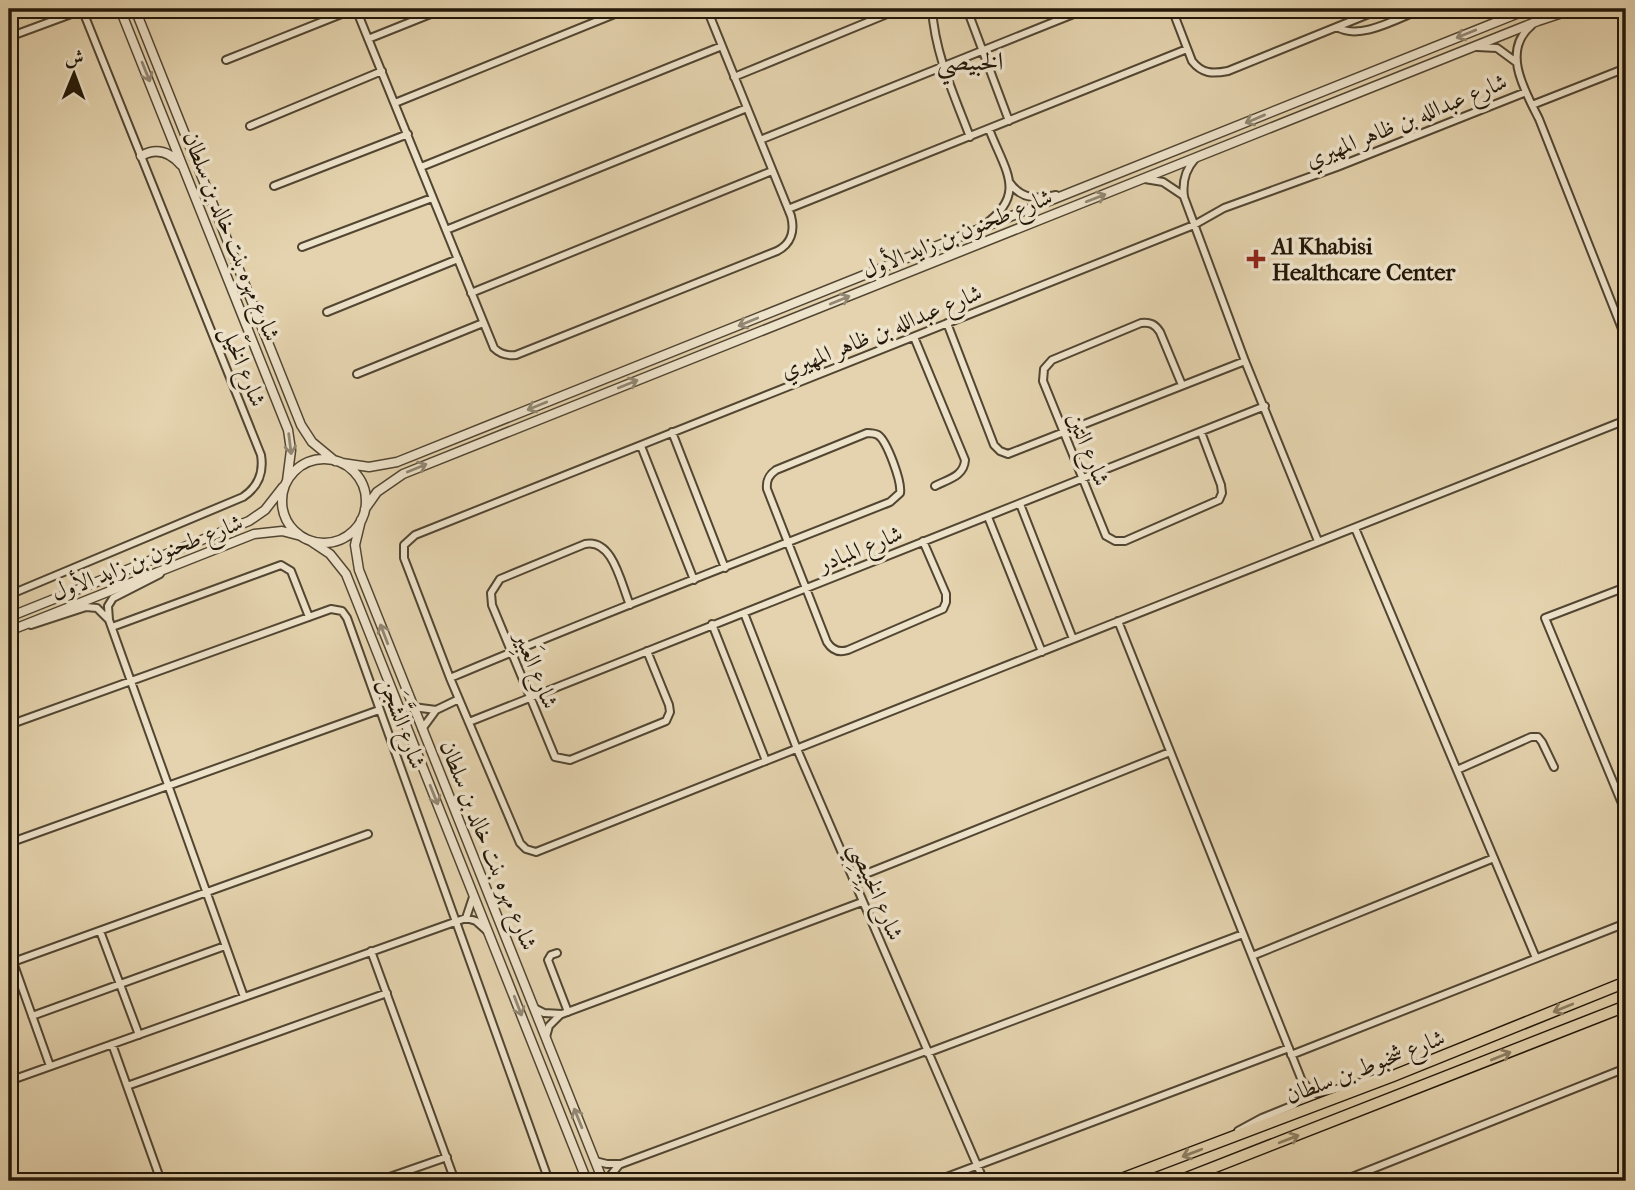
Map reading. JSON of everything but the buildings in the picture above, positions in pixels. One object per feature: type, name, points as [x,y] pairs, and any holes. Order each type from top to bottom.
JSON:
[{"type":"main road","name":"شارع شخبوط بن سلطان","points":[[1116,1181],[1393,1076],[1626,982]]},
{"type":"main road","name":"شارع شخبوط بن سلطان","points":[[1179,1181],[1626,1006]]},
{"type":"street","points":[[9,37],[82,9]]},
{"type":"street","name":"شارع الخَيْل","points":[[9,595],[238,499],[252,490],[260,476],[261,455],[82,9]]},
{"type":"street","name":"شارع مهره بنت خالد بن سلطان","points":[[120,9],[288,430],[291,450],[285,484]]},
{"type":"street","name":"شارع مهره بنت خالد بن سلطان","points":[[135,9],[301,425],[319,449],[339,462]]},
{"type":"street","points":[[226,60],[355,9],[494,348],[498,352],[516,355],[782,249],[788,244],[793,231],[788,209],[708,11],[722,9]]},
{"type":"street","points":[[368,39],[443,9]]},
{"type":"street","points":[[395,103],[627,9]]},
{"type":"street","points":[[932,9],[933,32],[942,65],[970,137]]},
{"type":"street","points":[[967,9],[1009,121]]},
{"type":"street","points":[[760,140],[1086,9]]},
{"type":"street","points":[[1181,9],[1172,10],[1187,49],[1197,67],[1211,73],[1218,73],[1381,9]]},
{"type":"street","points":[[1337,27],[1349,32],[1362,32],[1422,9]]},
{"type":"street","name":"شارع طحنون بن زايد الأول","points":[[339,462],[369,467],[397,462],[1530,9]]},
{"type":"street","name":"شارع طحنون بن زايد الأول","points":[[365,509],[385,485],[403,474],[1538,21],[1574,9]]},
{"type":"street","points":[[734,77],[892,12]]},
{"type":"street","points":[[1538,21],[1526,30],[1518,41],[1516,62],[1626,339]]},
{"type":"street","points":[[421,167],[722,46]]},
{"type":"street","points":[[1473,47],[1497,48],[1516,62]]},
{"type":"street","points":[[788,209],[1187,49]]},
{"type":"street","points":[[1532,106],[1626,68]]},
{"type":"street","points":[[250,125],[382,71]]},
{"type":"street","name":"شارع عبدالله بن ظاهر المهيري","points":[[1526,92],[1224,208],[1194,225],[415,535],[402,547],[404,558],[450,678],[520,843],[532,852],[569,840],[1626,420]]},
{"type":"street","points":[[446,230],[747,108]]},
{"type":"street","points":[[974,232],[1003,211],[1010,197],[1009,181],[989,130]]},
{"type":"street","points":[[274,186],[408,134]]},
{"type":"street","points":[[141,156],[154,151],[167,153],[187,174]]},
{"type":"street","points":[[1195,158],[1186,172],[1184,197],[1245,361],[1318,541]]},
{"type":"street","points":[[471,293],[772,171]]},
{"type":"street","points":[[1145,179],[1163,182],[1184,197]]},
{"type":"street","points":[[1009,181],[1019,193],[1034,198],[1069,193]]},
{"type":"street","points":[[302,247],[432,198]]},
{"type":"street","points":[[327,312],[458,260]]},
{"type":"street","points":[[357,374],[484,323]]},
{"type":"street","points":[[947,323],[996,449],[1003,453],[1012,454],[1245,361]]},
{"type":"street","name":"شارع التين","points":[[1182,386],[1157,327],[1149,323],[1141,323],[1052,360],[1046,365],[1043,381],[1106,536],[1115,541],[1130,540],[1219,499],[1222,493],[1221,485],[1201,432]]},
{"type":"street","points":[[914,337],[965,460],[959,474],[935,485]]},
{"type":"street","name":"شارع المبادر","points":[[469,722],[1265,406]]},
{"type":"street","points":[[672,432],[725,568]]},
{"type":"street","points":[[450,678],[510,652],[725,568],[788,543],[890,502],[898,497],[901,489],[899,480],[883,440],[872,433],[776,470],[768,478],[768,489],[788,543],[829,645],[836,650],[848,650],[943,610],[946,594],[923,541]]},
{"type":"street","points":[[640,446],[694,580]]},
{"type":"street","points":[[326,459],[339,462],[354,471],[361,483],[365,509],[361,520],[348,535],[339,539],[319,542],[305,538],[292,528],[285,516],[282,502],[285,484],[299,467],[308,462],[326,459]]},
{"type":"street","name":"شارع طحنون بن زايد الأول","points":[[9,617],[249,521],[265,510],[285,484]]},
{"type":"street","points":[[1020,504],[1073,639]]},
{"type":"street","points":[[988,517],[1042,652]]},
{"type":"street","name":"شارع مهره بنت خالد بن سلطان","points":[[361,520],[355,545],[359,570],[605,1181]]},
{"type":"street","points":[[1355,528],[1536,958]]},
{"type":"street","name":"شارع طحنون بن زايد الأول","points":[[9,632],[254,534],[282,531],[305,538]]},
{"type":"street","name":"شارع مهره بنت خالد بن سلطان","points":[[305,538],[330,554],[346,574],[587,1181]]},
{"type":"street","name":"شارع العَبِير","points":[[630,605],[608,551],[595,543],[585,544],[500,579],[494,585],[491,601],[552,754],[560,760],[570,760],[663,723],[669,715],[669,705],[648,651]]},
{"type":"street","points":[[110,623],[281,565],[291,571],[309,617]]},
{"type":"street","points":[[165,570],[113,598],[108,606],[110,623],[244,998]]},
{"type":"street","points":[[1626,587],[1545,618],[1626,813]]},
{"type":"street","points":[[24,625],[46,622],[86,607],[97,608],[110,623]]},
{"type":"street","name":"شارع الشَّجَن","points":[[9,725],[335,608],[345,614],[549,1181]]},
{"type":"street","name":"شارع الخِبِيصِي","points":[[744,613],[797,749],[984,1181]]},
{"type":"street","points":[[1118,621],[1301,1081],[1319,1094],[1364,1080],[1393,1076]]},
{"type":"street","points":[[712,624],[766,761]]},
{"type":"street","points":[[422,729],[436,709],[459,698]]},
{"type":"street","points":[[412,706],[436,709]]},
{"type":"street","points":[[9,844],[379,710]]},
{"type":"street","points":[[1457,770],[1531,737],[1538,737],[1542,742],[1554,766]]},
{"type":"street","points":[[853,879],[1170,752]]},
{"type":"street","points":[[13,962],[368,834]]},
{"type":"street","points":[[1252,956],[1494,858]]},
{"type":"street","points":[[466,918],[474,894]]},
{"type":"street","points":[[546,1038],[552,1021],[565,1013],[862,902]]},
{"type":"street","points":[[9,1081],[466,918],[476,921],[490,934]]},
{"type":"street","points":[[936,1181],[1290,1052],[1626,923]]},
{"type":"street","points":[[100,931],[139,1035]]},
{"type":"street","points":[[595,1161],[621,1164],[1243,933]]},
{"type":"street","points":[[32,1016],[225,946]]},
{"type":"street","points":[[9,951],[50,1066]]},
{"type":"street","points":[[372,951],[455,1181]]},
{"type":"street","points":[[556,953],[548,960],[565,1013]]},
{"type":"street","points":[[127,1086],[387,993]]},
{"type":"street","points":[[534,1008],[550,1014],[565,1013]]},
{"type":"street","points":[[112,1044],[161,1181]]},
{"type":"street","points":[[1342,1181],[1626,1068]]},
{"type":"street","points":[[1228,1139],[1253,1122],[1294,1105],[1300,1097],[1301,1081]]},
{"type":"street","points":[[378,1181],[447,1157]]},
{"type":"street","points":[[605,1181],[621,1164]]},
{"type":"place","name":"Al Khabisi Healthcare Center","points":[[1256,259]]},
{"type":"district","name":"الخبيصي","points":[[970,61]]}]
